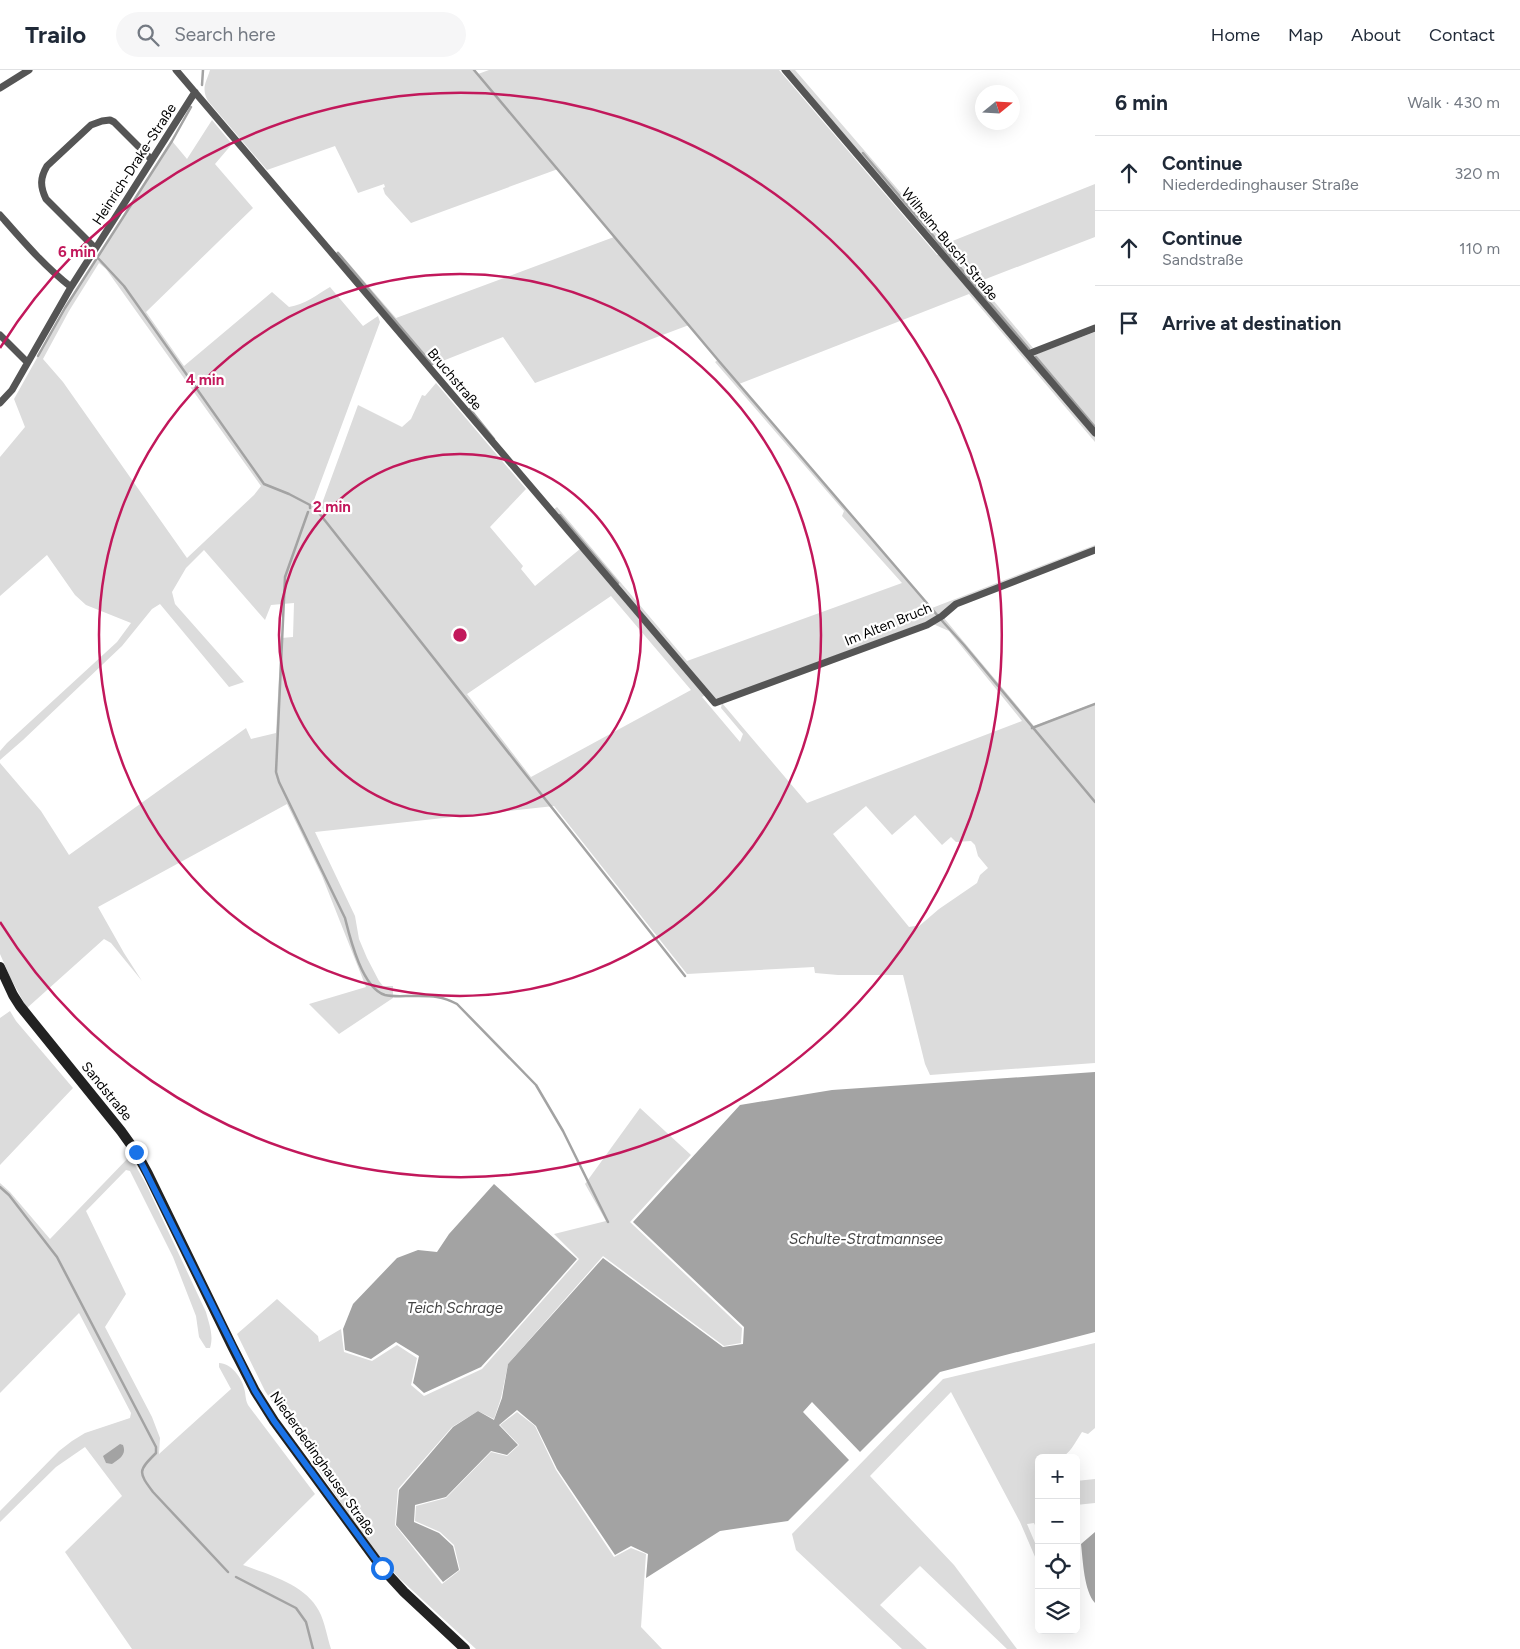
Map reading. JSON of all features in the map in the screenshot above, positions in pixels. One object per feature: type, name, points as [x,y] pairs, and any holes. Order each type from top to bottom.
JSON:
[{"type":"main road","name":"Sandstraße","points":[[0,967],[20,1006],[136,1152],[193,1268]]},
{"type":"main road","name":"Niederdedinghauser Straße","points":[[193,1268],[247,1376],[274,1421],[382,1568],[404,1592],[465,1649]]},
{"type":"street","points":[[0,88],[29,70]]},
{"type":"street","name":"Bruchstraße","points":[[176,70],[715,703]]},
{"type":"street","name":"Wilhelm-Busch-Straße","points":[[785,70],[1095,433]]},
{"type":"street","name":"Heinrich-Drake-Straße","points":[[0,403],[12,390],[70,287],[195,92]]},
{"type":"street","points":[[95,248],[46,199],[42,191],[41,181],[47,166],[91,125],[110,120],[151,159]]},
{"type":"street","points":[[0,215],[24,243],[70,287]]},
{"type":"street","points":[[1028,354],[1095,328]]},
{"type":"street","points":[[0,335],[28,362]]},
{"type":"street","name":"Im Alten Bruch","points":[[715,703],[927,625],[940,618],[956,604],[1095,550]]},
{"type":"shaded area","points":[[210,70],[474,70],[478,74],[489,70],[779,70],[937,255],[940,254],[1095,436],[1095,442],[969,294],[739,384],[932,608],[1095,545],[1095,548],[954,603],[934,619],[718,699],[713,698],[709,693],[702,697],[740,742],[743,734],[721,708],[722,703],[807,803],[1022,721],[949,631],[933,624],[944,618],[1034,726],[1095,703],[1095,1063],[930,1075],[925,1064],[903,975],[815,973],[814,967],[687,974],[554,806],[315,832],[355,916],[359,939],[367,958],[383,986],[393,986],[393,998],[339,1034],[309,1004],[366,987],[322,876],[287,804],[98,907],[142,981],[111,943],[104,939],[27,1008],[0,954],[0,763],[41,811],[69,855],[246,728],[251,739],[276,733],[281,638],[293,637],[294,603],[271,605],[265,620],[204,550],[186,568],[172,592],[175,604],[244,682],[229,687],[160,604],[152,609],[122,646],[0,760],[0,751],[7,743],[117,642],[131,623],[86,605],[75,595],[47,555],[0,596],[0,457],[25,427],[14,399],[65,308],[172,141],[187,159],[212,120],[232,144],[215,164],[253,208],[146,312],[184,366],[272,292],[289,307],[305,302],[330,287],[363,326],[378,316],[380,322],[314,500],[320,509],[358,405],[402,427],[411,419],[422,395],[425,396],[436,383],[526,489],[490,527],[523,566],[521,569],[535,586],[580,549],[553,510],[557,507],[687,661],[902,583],[842,516],[844,511],[715,362],[718,360],[689,325],[535,383],[503,337],[432,366],[336,252],[338,251],[396,318],[614,237],[558,169],[411,223],[385,194],[384,184],[358,193],[335,146],[267,170],[208,101],[205,89]],"holes":[[[99,263],[106,269],[261,486],[254,495],[187,558],[63,382],[43,359],[69,311]],[[611,596],[691,690],[531,777],[467,694]],[[866,806],[892,835],[915,815],[942,845],[951,837],[956,842],[971,841],[975,845],[978,856],[988,868],[980,875],[977,883],[939,909],[918,927],[909,927],[833,834]]]},
{"type":"shaded area","points":[[788,70],[795,70],[945,244],[1095,184],[1095,237],[978,282],[1033,348],[1026,350]]},
{"type":"shaded area","points":[[1095,332],[1095,431],[1031,356]]},
{"type":"shaded area","points":[[10,1011],[16,1021],[73,1088],[0,1165],[0,1018]]},
{"type":"shaded area","points":[[640,1108],[691,1155],[630,1222],[742,1328],[741,1343],[724,1346],[603,1256],[508,1364],[501,1398],[494,1419],[478,1411],[452,1427],[398,1489],[395,1525],[442,1584],[460,1570],[454,1545],[440,1532],[415,1521],[416,1506],[446,1498],[491,1452],[507,1456],[519,1445],[500,1425],[517,1412],[535,1426],[556,1470],[614,1557],[631,1548],[646,1554],[641,1627],[662,1649],[476,1649],[400,1579],[372,1549],[265,1391],[237,1334],[277,1299],[318,1336],[319,1342],[341,1329],[344,1352],[372,1361],[397,1345],[417,1358],[411,1385],[424,1396],[482,1369],[579,1259],[554,1234],[606,1221],[585,1184]]},
{"type":"shaded area","points":[[130,1156],[146,1184],[206,1312],[211,1330],[211,1343],[210,1348],[206,1348],[199,1337],[196,1316],[173,1257],[130,1171],[126,1170],[86,1211],[126,1294],[105,1327],[152,1417],[160,1438],[159,1454],[231,1389],[219,1367],[219,1363],[232,1368],[238,1376],[243,1384],[248,1405],[315,1494],[243,1565],[286,1582],[305,1594],[313,1602],[321,1615],[331,1649],[132,1649],[65,1552],[122,1496],[85,1447],[56,1467],[0,1522],[0,1511],[59,1451],[85,1433],[130,1418],[131,1413],[79,1313],[0,1393],[0,1183],[50,1239]]},
{"type":"shaded area","points":[[1095,1343],[1095,1428],[1088,1434],[1082,1432],[1066,1454],[1035,1454],[1035,1525],[1034,1523],[1027,1524],[1035,1543],[1035,1557],[1020,1522],[951,1392],[870,1476],[954,1565],[1017,1649],[1007,1649],[920,1566],[880,1605],[927,1649],[902,1649],[796,1550],[792,1534],[943,1379]]},
{"type":"shaded area","points":[[1095,1479],[1095,1503],[1080,1505],[1080,1481]]},
{"type":"water","name":"Schulte-Stratmannsee","points":[[1095,1072],[1095,1332],[940,1372],[860,1452],[812,1402],[803,1412],[849,1460],[788,1521],[720,1531],[646,1578],[648,1554],[631,1546],[615,1555],[557,1469],[536,1426],[517,1410],[499,1425],[518,1445],[507,1455],[491,1451],[446,1497],[415,1505],[414,1522],[439,1533],[453,1546],[459,1570],[443,1582],[396,1525],[399,1490],[453,1427],[478,1411],[494,1420],[502,1398],[508,1364],[603,1258],[723,1347],[743,1344],[744,1327],[633,1222],[740,1105],[832,1090]]},
{"type":"water","name":"Teich Schrage","points":[[494,1184],[577,1259],[503,1343],[481,1367],[424,1393],[413,1383],[419,1356],[396,1342],[371,1359],[345,1350],[343,1329],[353,1304],[397,1258],[418,1250],[437,1252],[449,1234]]},
{"type":"water","points":[[120,1444],[124,1448],[122,1456],[112,1464],[106,1463],[103,1456]]},
{"type":"water","points":[[1095,1532],[1095,1603],[1086,1584],[1081,1544]]},
{"type":"waterway","points":[[202,85],[203,70]]},
{"type":"waterway","points":[[474,70],[718,360],[964,645],[1095,802]]},
{"type":"waterway","points":[[38,356],[65,308],[172,141],[191,107]]},
{"type":"waterway","points":[[863,153],[1029,349]]},
{"type":"waterway","points":[[338,253],[432,364]]},
{"type":"waterway","points":[[97,257],[124,286],[264,484],[289,494],[310,505],[310,508]]},
{"type":"waterway","points":[[1036,357],[1095,427]]},
{"type":"waterway","points":[[470,409],[494,439]]},
{"type":"waterway","points":[[308,512],[285,577],[276,772],[279,782],[345,918],[358,961],[370,983],[377,991],[385,995],[435,997],[457,1004],[536,1085],[563,1131],[608,1222]]},
{"type":"waterway","points":[[319,513],[685,976]]},
{"type":"waterway","points":[[560,515],[618,583]]},
{"type":"waterway","points":[[1032,728],[1095,704]]},
{"type":"waterway","points":[[0,1187],[9,1195],[57,1257],[156,1447],[156,1453],[143,1468],[142,1472],[145,1480],[153,1492],[228,1572]]},
{"type":"waterway","points":[[236,1577],[296,1608],[306,1622],[313,1649]]},
{"type":"route","points":[[136,1152],[255,1391],[274,1421],[382,1568]]}]
